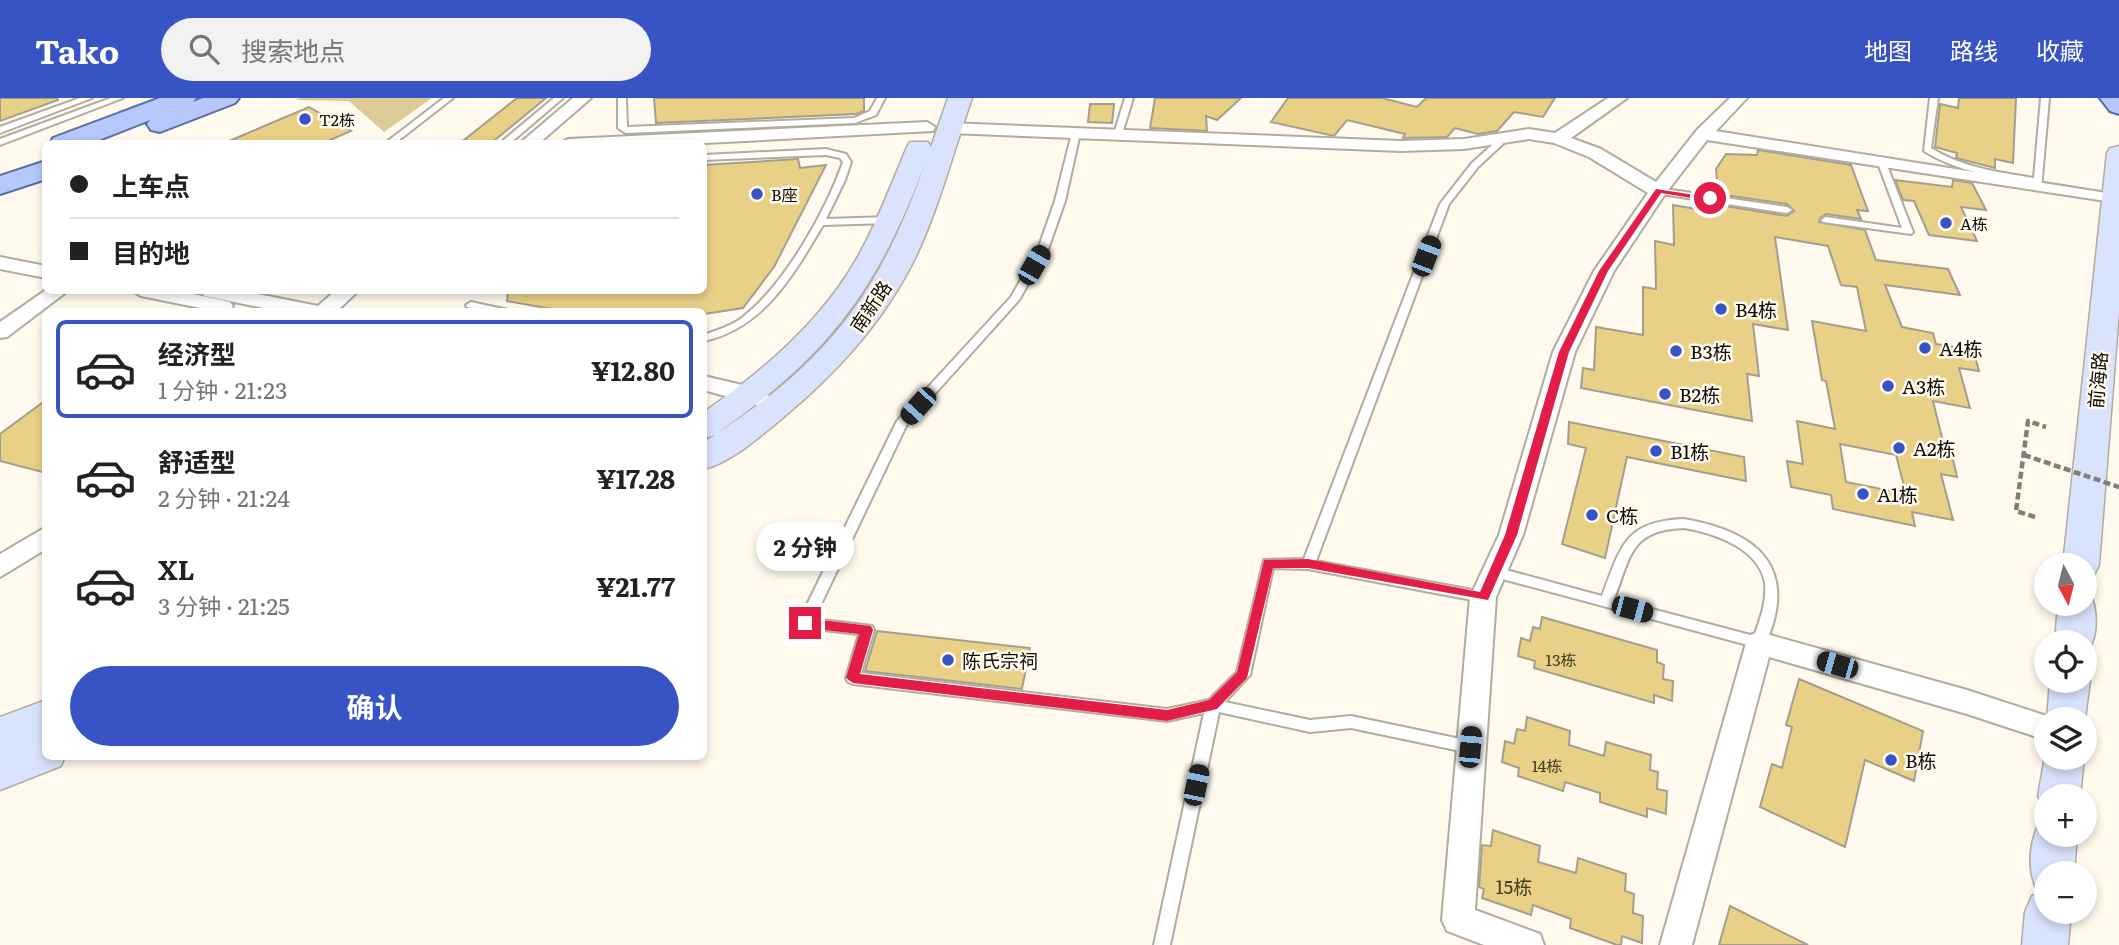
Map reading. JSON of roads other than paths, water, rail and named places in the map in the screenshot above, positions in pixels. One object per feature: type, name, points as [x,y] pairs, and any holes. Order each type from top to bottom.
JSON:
[{"type":"main road","points":[[76,140],[188,104],[226,98]]},
{"type":"main road","points":[[117,140],[188,104],[240,98]]},
{"type":"main road","name":"南新路","points":[[707,456],[776,408],[831,359],[881,294],[914,227],[938,128],[938,98]]},
{"type":"main road","name":"南新路","points":[[707,425],[744,399],[797,353],[841,306],[869,263],[938,128],[960,98]]},
{"type":"main road","points":[[2113,98],[2119,106]]},
{"type":"main road","points":[[0,167],[42,151]]},
{"type":"main road","name":"前海路","points":[[2082,553],[2119,153]]},
{"type":"main road","points":[[0,186],[42,170]]},
{"type":"main road","points":[[3,731],[42,718]]},
{"type":"main road","points":[[0,772],[42,755]]},
{"type":"main road","points":[[2045,945],[2047,924]]},
{"type":"street","points":[[532,140],[583,98]]},
{"type":"street","points":[[1558,139],[1619,98]]},
{"type":"street","points":[[1528,945],[1458,920],[1483,597],[1511,535],[1564,352],[1604,271],[1658,191],[1703,134],[1739,98]]},
{"type":"street","points":[[661,140],[938,128],[1401,146],[1503,140],[1529,134],[1558,139],[1594,153],[1658,191]]},
{"type":"street","points":[[1703,134],[1882,163],[2038,184],[2113,200]]},
{"type":"street","points":[[0,252],[42,259]]},
{"type":"street","points":[[0,263],[42,271]]},
{"type":"street","points":[[0,332],[54,294]]},
{"type":"street","points":[[161,294],[231,308]]},
{"type":"street","points":[[225,294],[297,308]]},
{"type":"street","points":[[328,308],[344,294]]},
{"type":"street","points":[[707,384],[776,408]]},
{"type":"street","points":[[707,398],[744,399]]},
{"type":"street","points":[[0,567],[42,539]]},
{"type":"street","points":[[1676,945],[1759,643],[1967,702],[2034,724]]},
{"type":"lane","points":[[0,130],[88,98]]},
{"type":"lane","points":[[0,142],[119,98]]},
{"type":"lane","points":[[393,140],[449,98]]},
{"type":"lane","points":[[508,140],[559,98]]},
{"type":"lane","points":[[622,98],[622,128],[626,130],[855,120],[873,113],[881,98]]},
{"type":"lane","points":[[1118,134],[1129,98]]},
{"type":"lane","points":[[1934,98],[1927,149],[1943,160],[1967,169],[2038,184],[2045,98]]},
{"type":"lane","points":[[1076,133],[1059,201],[1043,249],[1015,298],[901,424],[805,623],[867,630],[853,678],[1167,715],[1213,705],[1310,726],[1351,722],[1470,747]]},
{"type":"lane","points":[[1308,564],[1445,204],[1475,165],[1503,140]]},
{"type":"lane","points":[[707,157],[818,152],[843,156],[847,165],[819,222],[794,261],[749,317],[707,337]]},
{"type":"lane","points":[[1825,220],[1908,232],[1882,163]]},
{"type":"lane","points":[[1658,191],[1787,210]]},
{"type":"lane","points":[[819,222],[889,220]]},
{"type":"lane","points":[[471,305],[485,308]]},
{"type":"lane","points":[[1495,572],[1606,603],[1759,643],[1773,595],[1769,575],[1758,556],[1740,540],[1695,524],[1671,524],[1647,530],[1632,543],[1606,603]]},
{"type":"lane","points":[[1163,945],[1213,705],[1242,675],[1268,563],[1308,564],[1483,597]]},
{"type":"place","name":"T2栋","points":[[305,119]]},
{"type":"place","name":"B座","points":[[757,194]]},
{"type":"place","name":"A栋","points":[[1946,223]]},
{"type":"place","name":"B4栋","points":[[1721,309]]},
{"type":"place","name":"A4栋","points":[[1925,348]]},
{"type":"place","name":"B3栋","points":[[1676,351]]},
{"type":"place","name":"A3栋","points":[[1888,386]]},
{"type":"place","name":"B2栋","points":[[1665,394]]},
{"type":"place","name":"A2栋","points":[[1899,448]]},
{"type":"place","name":"B1栋","points":[[1656,451]]},
{"type":"place","name":"A1栋","points":[[1863,494]]},
{"type":"place","name":"C栋","points":[[1592,515]]},
{"type":"place","name":"陈氏宗祠","points":[[948,660]]},
{"type":"place","name":"B栋","points":[[1891,760]]}]
